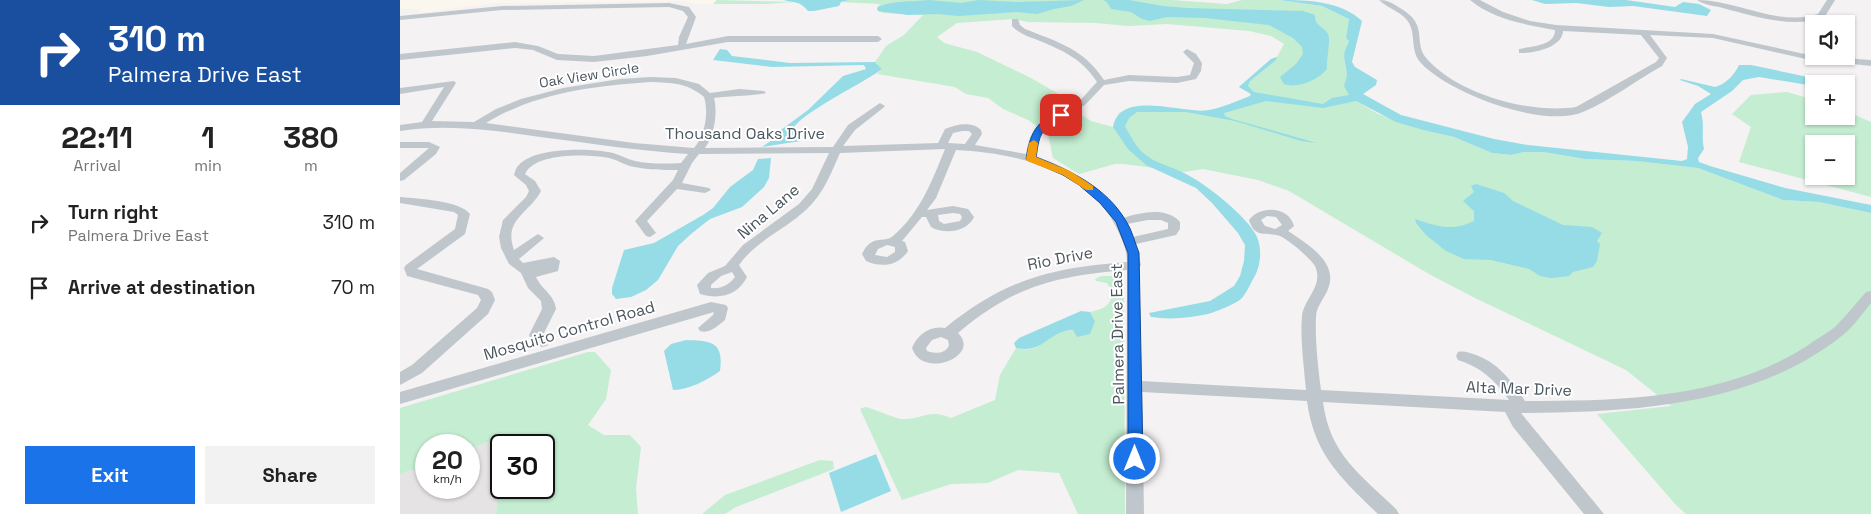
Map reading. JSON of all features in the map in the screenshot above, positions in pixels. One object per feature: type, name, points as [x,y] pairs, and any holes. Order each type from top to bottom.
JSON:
[{"type":"street","points":[[1382,0],[1410,19],[1414,28],[1419,54],[1435,71],[1455,84],[1484,96],[1518,108],[1544,113],[1566,113],[1579,110],[1659,64],[1663,58],[1661,53],[1643,32]]},
{"type":"street","points":[[1474,0],[1492,10],[1514,18],[1559,27],[1711,36],[1800,56],[1871,63]]},
{"type":"street","points":[[1701,0],[1772,17],[1804,20],[1820,16],[1831,0]]},
{"type":"street","points":[[400,18],[502,8],[669,5],[686,9],[692,17],[682,36],[682,47]]},
{"type":"street","points":[[1014,21],[1016,26],[1022,31],[1062,47],[1085,60],[1102,82]]},
{"type":"street","points":[[1522,51],[1554,43],[1559,37],[1559,27]]},
{"type":"street","points":[[400,57],[515,45],[535,48],[557,57],[594,59],[749,38],[786,40],[878,39]]},
{"type":"street","points":[[1031,159],[1034,137],[1042,126],[1082,103],[1102,82],[1129,78],[1188,79],[1195,74],[1198,63],[1193,56],[1186,52]]},
{"type":"street","name":"Oak View Circle","points":[[477,125],[502,110],[536,97],[625,80],[658,79],[682,82],[698,88],[708,96]]},
{"type":"street","points":[[400,91],[451,83],[425,126]]},
{"type":"street","points":[[650,234],[641,221],[651,208],[675,185],[684,166],[707,136],[710,103],[708,96],[739,92],[761,92]]},
{"type":"street","name":"Nina Lane","points":[[730,268],[752,244],[783,222],[811,197],[832,161],[836,150],[851,127],[880,106]]},
{"type":"street","name":"Thousand Oaks Drive","points":[[400,128],[477,125],[632,147],[745,153],[947,146],[968,147],[1031,159]]},
{"type":"street","points":[[894,242],[926,214],[937,184],[949,131],[954,128],[971,128],[976,130],[977,134],[968,147]]},
{"type":"street","points":[[542,342],[537,339],[536,335],[549,304],[548,300],[533,285],[507,248],[505,230],[509,220],[531,199],[535,191],[531,183],[521,178],[519,171],[526,163],[559,154],[580,139]]},
{"type":"street","points":[[400,145],[432,145],[434,149],[400,178]]},
{"type":"street","name":"Thousand Oaks Drive","points":[[559,154],[607,154],[632,164],[669,167],[684,166]]},
{"type":"street","name":"Palmera Drive East","points":[[1031,159],[1066,173],[1104,201],[1121,222],[1130,242],[1135,265],[1135,514]]},
{"type":"street","points":[[675,185],[705,190]]},
{"type":"street","points":[[400,200],[458,209],[464,214],[461,231],[414,264],[410,268],[412,273],[483,292],[488,300],[483,311],[417,369],[400,379]]},
{"type":"street","points":[[1121,222],[1153,216],[1166,218],[1174,222],[1172,232],[1130,242]]},
{"type":"street","points":[[1282,231],[1318,260],[1324,272],[1323,284],[1310,309],[1309,317],[1315,396],[1320,430],[1331,453],[1390,514]]},
{"type":"street","points":[[520,267],[538,238]]},
{"type":"street","name":"Rio Drive","points":[[948,333],[990,301],[1029,282],[1070,271],[1135,265]]},
{"type":"street","name":"Alta Mar Drive","points":[[1135,386],[1515,407],[1575,408],[1654,401],[1699,393],[1744,381],[1793,362],[1813,350],[1853,318],[1871,295]]},
{"type":"street","name":"Mosquito Control Road","points":[[400,398],[711,307],[721,308],[720,317],[705,328]]},
{"type":"street","points":[[1463,356],[1478,360],[1502,378],[1515,407],[1519,423],[1595,514]]},
{"type":"shaded area","points":[[400,0],[717,0],[713,4],[697,4],[683,1],[494,3],[419,13],[421,9],[400,9]]},
{"type":"shaded area","points":[[490,442],[490,499],[497,499],[496,514],[400,514],[400,474],[415,469],[415,499],[480,499],[480,445]]},
{"type":"green space","points":[[717,0],[796,2],[713,4]]},
{"type":"green space","points":[[849,0],[1171,0],[1227,4],[1242,0],[1280,0],[1322,6],[1349,19],[1346,38],[1349,40],[1344,58],[1348,76],[1346,80],[1356,101],[1378,114],[1423,130],[1454,137],[1492,153],[1511,155],[1524,152],[1543,152],[1585,159],[1636,161],[1698,168],[1783,200],[1819,202],[1871,213],[1871,514],[1686,514],[1597,414],[1671,406],[1626,370],[1429,274],[1289,191],[1258,180],[1203,169],[1184,172],[1115,164],[1079,174],[1053,158],[1048,134],[1028,120],[1003,109],[988,98],[966,94],[955,87],[877,74],[882,69],[875,62],[886,46],[904,35],[923,15],[883,13],[878,11],[877,8],[880,4],[841,2]],"holes":[[[1014,19],[1028,22],[1096,23],[1128,26],[1167,24],[1249,31],[1271,36],[1284,44],[1277,57],[1271,59],[1239,87],[1251,94],[1250,96],[1209,110],[1197,111],[1154,106],[1132,108],[1119,113],[1113,127],[1091,121],[1080,114],[1067,99],[1031,78],[977,52],[944,43],[937,37],[957,23]]]},
{"type":"green space","points":[[1787,92],[1805,97],[1805,125],[1855,125],[1855,115],[1871,122],[1871,197],[1826,185],[1855,185],[1855,135],[1805,135],[1805,180],[1739,162],[1751,127],[1732,114],[1751,95]]},
{"type":"green space","points":[[1101,276],[1117,276],[1122,279],[1124,293],[1125,514],[1078,514],[1059,473],[1018,470],[988,483],[951,484],[902,500],[860,409],[865,407],[902,419],[931,414],[951,418],[995,400],[1000,375],[1016,348],[1031,349],[1041,345],[1055,334],[1081,328],[1095,321],[1090,312],[1099,310],[1108,304],[1113,292],[1107,283],[1096,281],[1095,279]]},
{"type":"green space","points":[[588,352],[595,352],[611,370],[606,399],[588,425],[604,435],[630,435],[641,447],[636,488],[638,514],[496,514],[497,499],[555,499],[555,434],[490,434],[490,441],[480,445],[480,434],[415,434],[415,469],[400,474],[400,408]]},
{"type":"green space","points":[[820,460],[833,461],[834,469],[736,507],[725,514],[702,514],[725,495]]},
{"type":"water","points":[[784,0],[849,0],[841,2],[839,6],[808,11],[800,4]]},
{"type":"water","points":[[929,0],[962,3],[978,0],[1016,2],[1084,0],[1071,6],[1037,14],[1017,12],[959,16],[937,14],[908,15],[878,11],[877,8],[895,2]]},
{"type":"water","points":[[1103,0],[1129,0],[1187,8],[1303,11],[1315,15],[1318,24],[1328,34],[1327,69],[1318,77],[1307,82],[1295,85],[1284,84],[1280,77],[1296,64],[1303,54],[1302,47],[1293,38],[1269,25],[1205,18],[1167,17],[1150,21],[1142,19],[1131,12],[1111,9],[1107,2]]},
{"type":"water","points":[[1280,0],[1323,3],[1344,9],[1362,21],[1352,62],[1355,67],[1377,80],[1376,85],[1363,94],[1401,115],[1494,139],[1528,145],[1682,161],[1687,159],[1688,147],[1682,122],[1695,104],[1711,94],[1681,79],[1715,87],[1729,79],[1739,65],[1751,65],[1805,76],[1805,85],[1759,77],[1743,80],[1732,91],[1701,112],[1704,149],[1698,158],[1699,162],[1785,188],[1871,205],[1871,213],[1819,202],[1783,200],[1698,168],[1636,161],[1585,159],[1543,152],[1524,152],[1511,155],[1492,153],[1454,137],[1396,122],[1356,101],[1323,108],[1266,101],[1224,113],[1225,116],[1232,119],[1317,143],[1301,141],[1235,121],[1186,112],[1137,112],[1129,118],[1125,126],[1139,149],[1152,159],[1181,171],[1226,202],[1252,229],[1257,237],[1260,249],[1257,271],[1240,300],[1208,314],[1172,318],[1151,317],[1149,313],[1210,301],[1234,286],[1240,276],[1244,261],[1245,245],[1238,233],[1196,188],[1146,165],[1128,149],[1113,127],[1118,115],[1128,109],[1140,106],[1199,111],[1225,106],[1250,96],[1251,94],[1239,87],[1271,59],[1277,57],[1276,60],[1250,81],[1248,86],[1254,92],[1323,104],[1332,98],[1349,95],[1344,86],[1347,76],[1344,55],[1349,41],[1346,38],[1349,19],[1322,6]]},
{"type":"water","points":[[1532,0],[1626,0],[1675,7],[1683,2],[1699,4],[1711,10],[1707,16],[1633,6],[1609,7],[1576,3],[1545,4]]},
{"type":"water","points":[[720,49],[727,50],[732,56],[790,63],[875,62],[882,69],[819,107],[798,123],[794,129],[795,136],[801,141],[762,147],[772,140],[778,132],[808,110],[843,76],[866,69],[864,65],[772,67],[713,60]]},
{"type":"water","points":[[771,158],[769,178],[764,187],[742,207],[710,219],[691,234],[678,246],[658,280],[646,290],[631,297],[616,299],[612,294],[612,288],[624,250],[654,243],[703,215],[713,208],[730,187],[753,170],[758,159]]},
{"type":"water","points":[[1476,184],[1504,193],[1513,201],[1563,225],[1592,227],[1602,233],[1597,241],[1600,244],[1597,261],[1593,267],[1573,272],[1569,276],[1551,278],[1540,276],[1529,269],[1491,260],[1464,259],[1446,251],[1426,235],[1415,219],[1444,227],[1458,226],[1474,221],[1474,211],[1463,201],[1474,192],[1471,186]]},
{"type":"water","points":[[1081,311],[1090,312],[1095,321],[1090,334],[1077,337],[1073,330],[1064,331],[1033,348],[1016,348],[1014,343],[1019,338]]},
{"type":"water","points":[[686,340],[709,342],[718,348],[721,361],[720,371],[698,384],[673,390],[664,351],[671,344]]},
{"type":"water","points":[[876,454],[891,491],[841,512],[829,473]]},
{"type":"slow traffic","points":[[1034,143],[1031,159],[1066,173],[1089,188]]},
{"type":"route","points":[[1061,115],[1046,123],[1037,132],[1034,137],[1031,159],[1066,173],[1094,191],[1121,222],[1129,237],[1134,253],[1135,459]]}]
